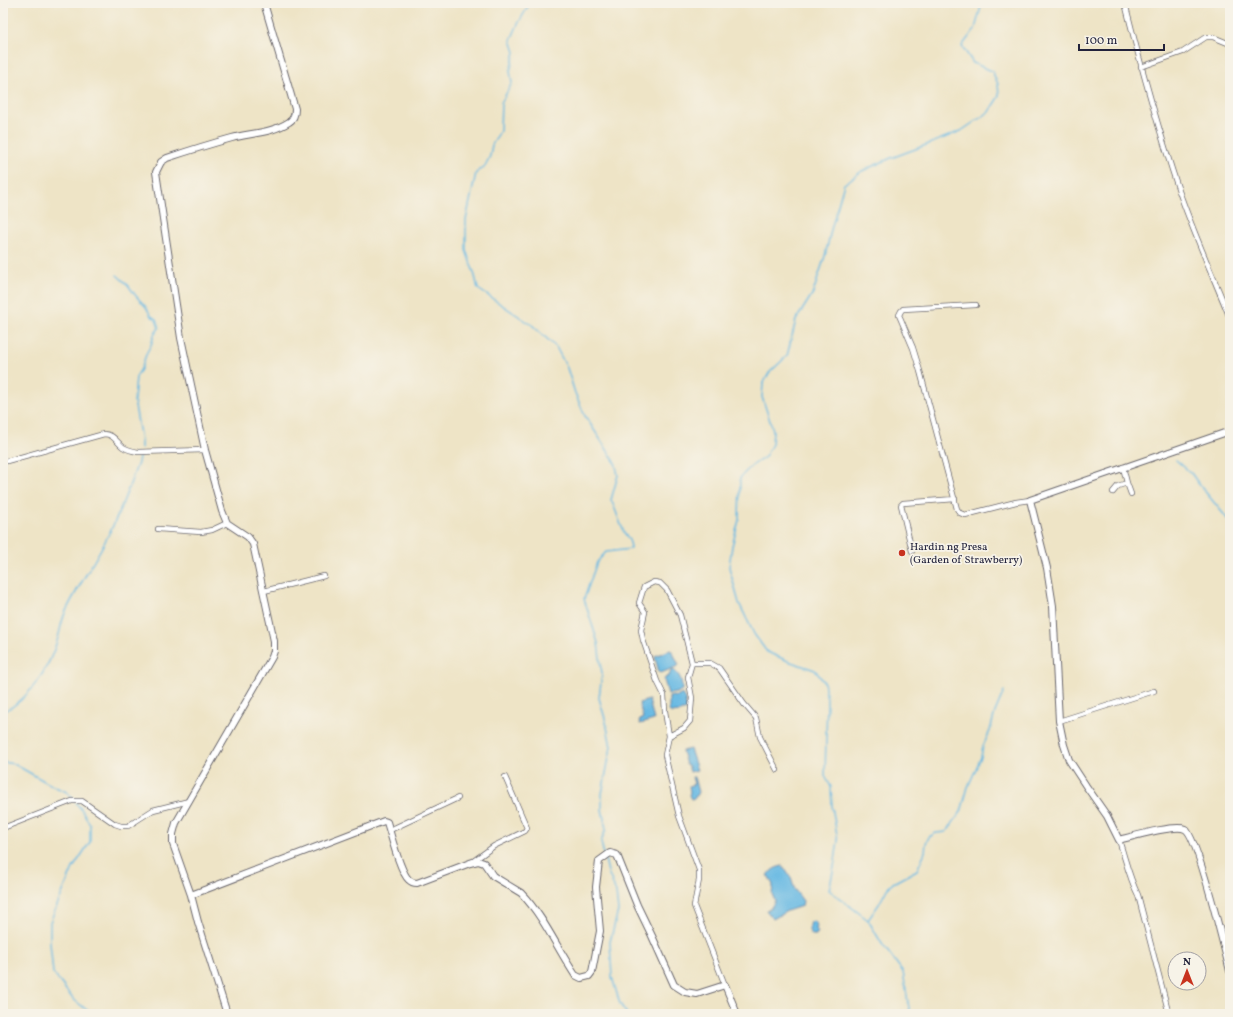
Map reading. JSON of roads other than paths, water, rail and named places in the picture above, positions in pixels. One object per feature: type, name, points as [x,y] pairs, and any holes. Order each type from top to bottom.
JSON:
[{"type":"street","points":[[227,1014],[191,895],[173,844],[173,834],[176,823],[272,658],[274,641],[253,544],[248,537],[227,523],[222,512],[205,450],[181,338],[156,172],[161,162],[167,158],[234,137],[257,134],[280,127],[291,121],[293,118],[295,109],[264,3]]},
{"type":"street","points":[[1125,3],[1154,115],[1180,192],[1230,318]]},
{"type":"street","points":[[1141,67],[1183,52],[1206,37],[1213,37],[1230,44]]},
{"type":"street","points":[[976,305],[903,308],[899,315],[913,348],[954,499],[960,513],[965,515],[1030,500],[1230,431]]},
{"type":"street","points":[[3,462],[104,434],[111,435],[122,446],[134,452],[205,450]]},
{"type":"street","points":[[1123,467],[1131,494]]},
{"type":"street","points":[[1112,492],[1118,486],[1127,483]]},
{"type":"street","points":[[912,551],[901,505],[903,503],[954,499]]},
{"type":"street","points":[[1030,500],[1047,568],[1053,606],[1059,721],[1064,745],[1069,760],[1107,816],[1119,840],[1127,863],[1131,882],[1138,895],[1169,1014]]},
{"type":"street","points":[[158,529],[201,532],[212,530],[227,523]]},
{"type":"street","points":[[264,591],[324,576]]},
{"type":"street","points":[[669,736],[684,728],[690,721],[692,698],[688,677],[692,663],[680,615],[667,590],[660,583],[654,582],[644,587],[639,603],[645,612],[642,635],[657,680],[664,695],[669,736],[665,755],[679,816],[699,870],[699,880],[694,906],[737,1014]]},
{"type":"street","points":[[692,663],[710,663],[719,668],[744,704],[756,718],[760,736],[776,770]]},
{"type":"street","points":[[1059,721],[1154,691]]},
{"type":"street","points":[[470,863],[494,846],[525,831],[527,828],[505,776]]},
{"type":"street","points":[[390,830],[458,798]]},
{"type":"street","points":[[3,828],[72,801],[82,801],[114,824],[128,826],[153,810],[189,801]]},
{"type":"street","points":[[191,895],[384,821],[387,822],[403,872],[409,881],[412,883],[417,883],[470,863],[478,861],[484,863],[493,876],[521,892],[542,919],[575,975],[581,978],[588,976],[592,972],[600,931],[596,886],[599,861],[610,853],[617,855],[637,905],[674,985],[685,992],[697,994],[725,985]]},
{"type":"street","points":[[1119,840],[1174,828],[1185,829],[1190,834],[1200,862],[1230,971]]},
{"type":"water","points":[[670,650],[672,651],[679,665],[661,673],[659,672],[655,656]]},
{"type":"water","points":[[674,670],[681,679],[682,690],[677,693],[668,694],[664,680],[669,676],[671,671]]},
{"type":"water","points":[[682,694],[685,699],[686,709],[680,712],[672,713],[669,711],[669,697],[677,697]]},
{"type":"water","points":[[649,700],[654,720],[640,724],[639,720],[643,718],[639,703]]},
{"type":"water","points":[[690,749],[697,770],[690,772],[688,765],[686,765],[682,751]]},
{"type":"water","points":[[692,777],[694,777],[698,792],[695,798],[691,799],[689,795],[689,786],[694,784]]},
{"type":"water","points":[[783,866],[791,878],[795,890],[803,901],[802,906],[787,911],[773,919],[766,910],[770,909],[775,901],[772,894],[773,885],[768,875],[771,871]]},
{"type":"water","points":[[814,921],[818,932],[816,935],[812,935],[809,930],[809,926],[810,922]]},
{"type":"waterway","points":[[530,3],[511,40],[515,52],[510,71],[512,83],[501,103],[500,131],[492,145],[490,156],[485,166],[476,173],[466,220],[466,250],[478,289],[532,325],[556,347],[567,368],[575,393],[585,416],[615,462],[618,475],[611,500],[624,532],[630,542],[631,549],[606,552],[597,562],[584,599],[598,643],[602,674],[599,698],[611,747],[602,794],[602,809],[606,829],[601,842],[604,855]]},
{"type":"waterway","points":[[910,1014],[903,972],[882,944],[868,920],[829,890],[838,841],[832,806],[831,787],[825,776],[827,700],[824,682],[815,670],[767,652],[754,634],[739,603],[729,567],[732,546],[739,520],[740,478],[750,467],[765,457],[772,444],[773,430],[762,397],[763,384],[769,373],[787,356],[796,320],[813,293],[825,256],[844,184],[862,171],[961,131],[989,112],[999,96],[998,84],[992,71],[973,63],[962,46],[975,29],[982,3]]},
{"type":"waterway","points":[[117,275],[128,285],[146,307],[151,316],[156,319],[159,328],[154,335],[141,369],[136,377],[134,400],[141,448]]},
{"type":"waterway","points":[[3,712],[21,700],[37,682],[49,662],[65,613],[114,524],[138,463],[139,456]]},
{"type":"waterway","points":[[1176,460],[1191,473],[1230,523]]},
{"type":"waterway","points":[[868,920],[887,889],[893,883],[917,870],[925,852],[926,843],[929,837],[936,833],[946,832],[961,812],[968,787],[981,757],[983,746],[1004,691]]},
{"type":"waterway","points":[[3,762],[14,764],[53,786],[67,792],[74,800]]},
{"type":"waterway","points":[[76,803],[82,810],[90,825],[90,842],[73,868],[50,922],[50,943],[53,973],[73,999],[92,1014]]},
{"type":"waterway","points":[[605,859],[608,872],[616,892],[618,911],[610,942],[612,977],[620,1004],[627,1014]]},
{"type":"place","name":"Hardin ng Presa (Garden of Strawberry)","points":[[902,553]]}]
